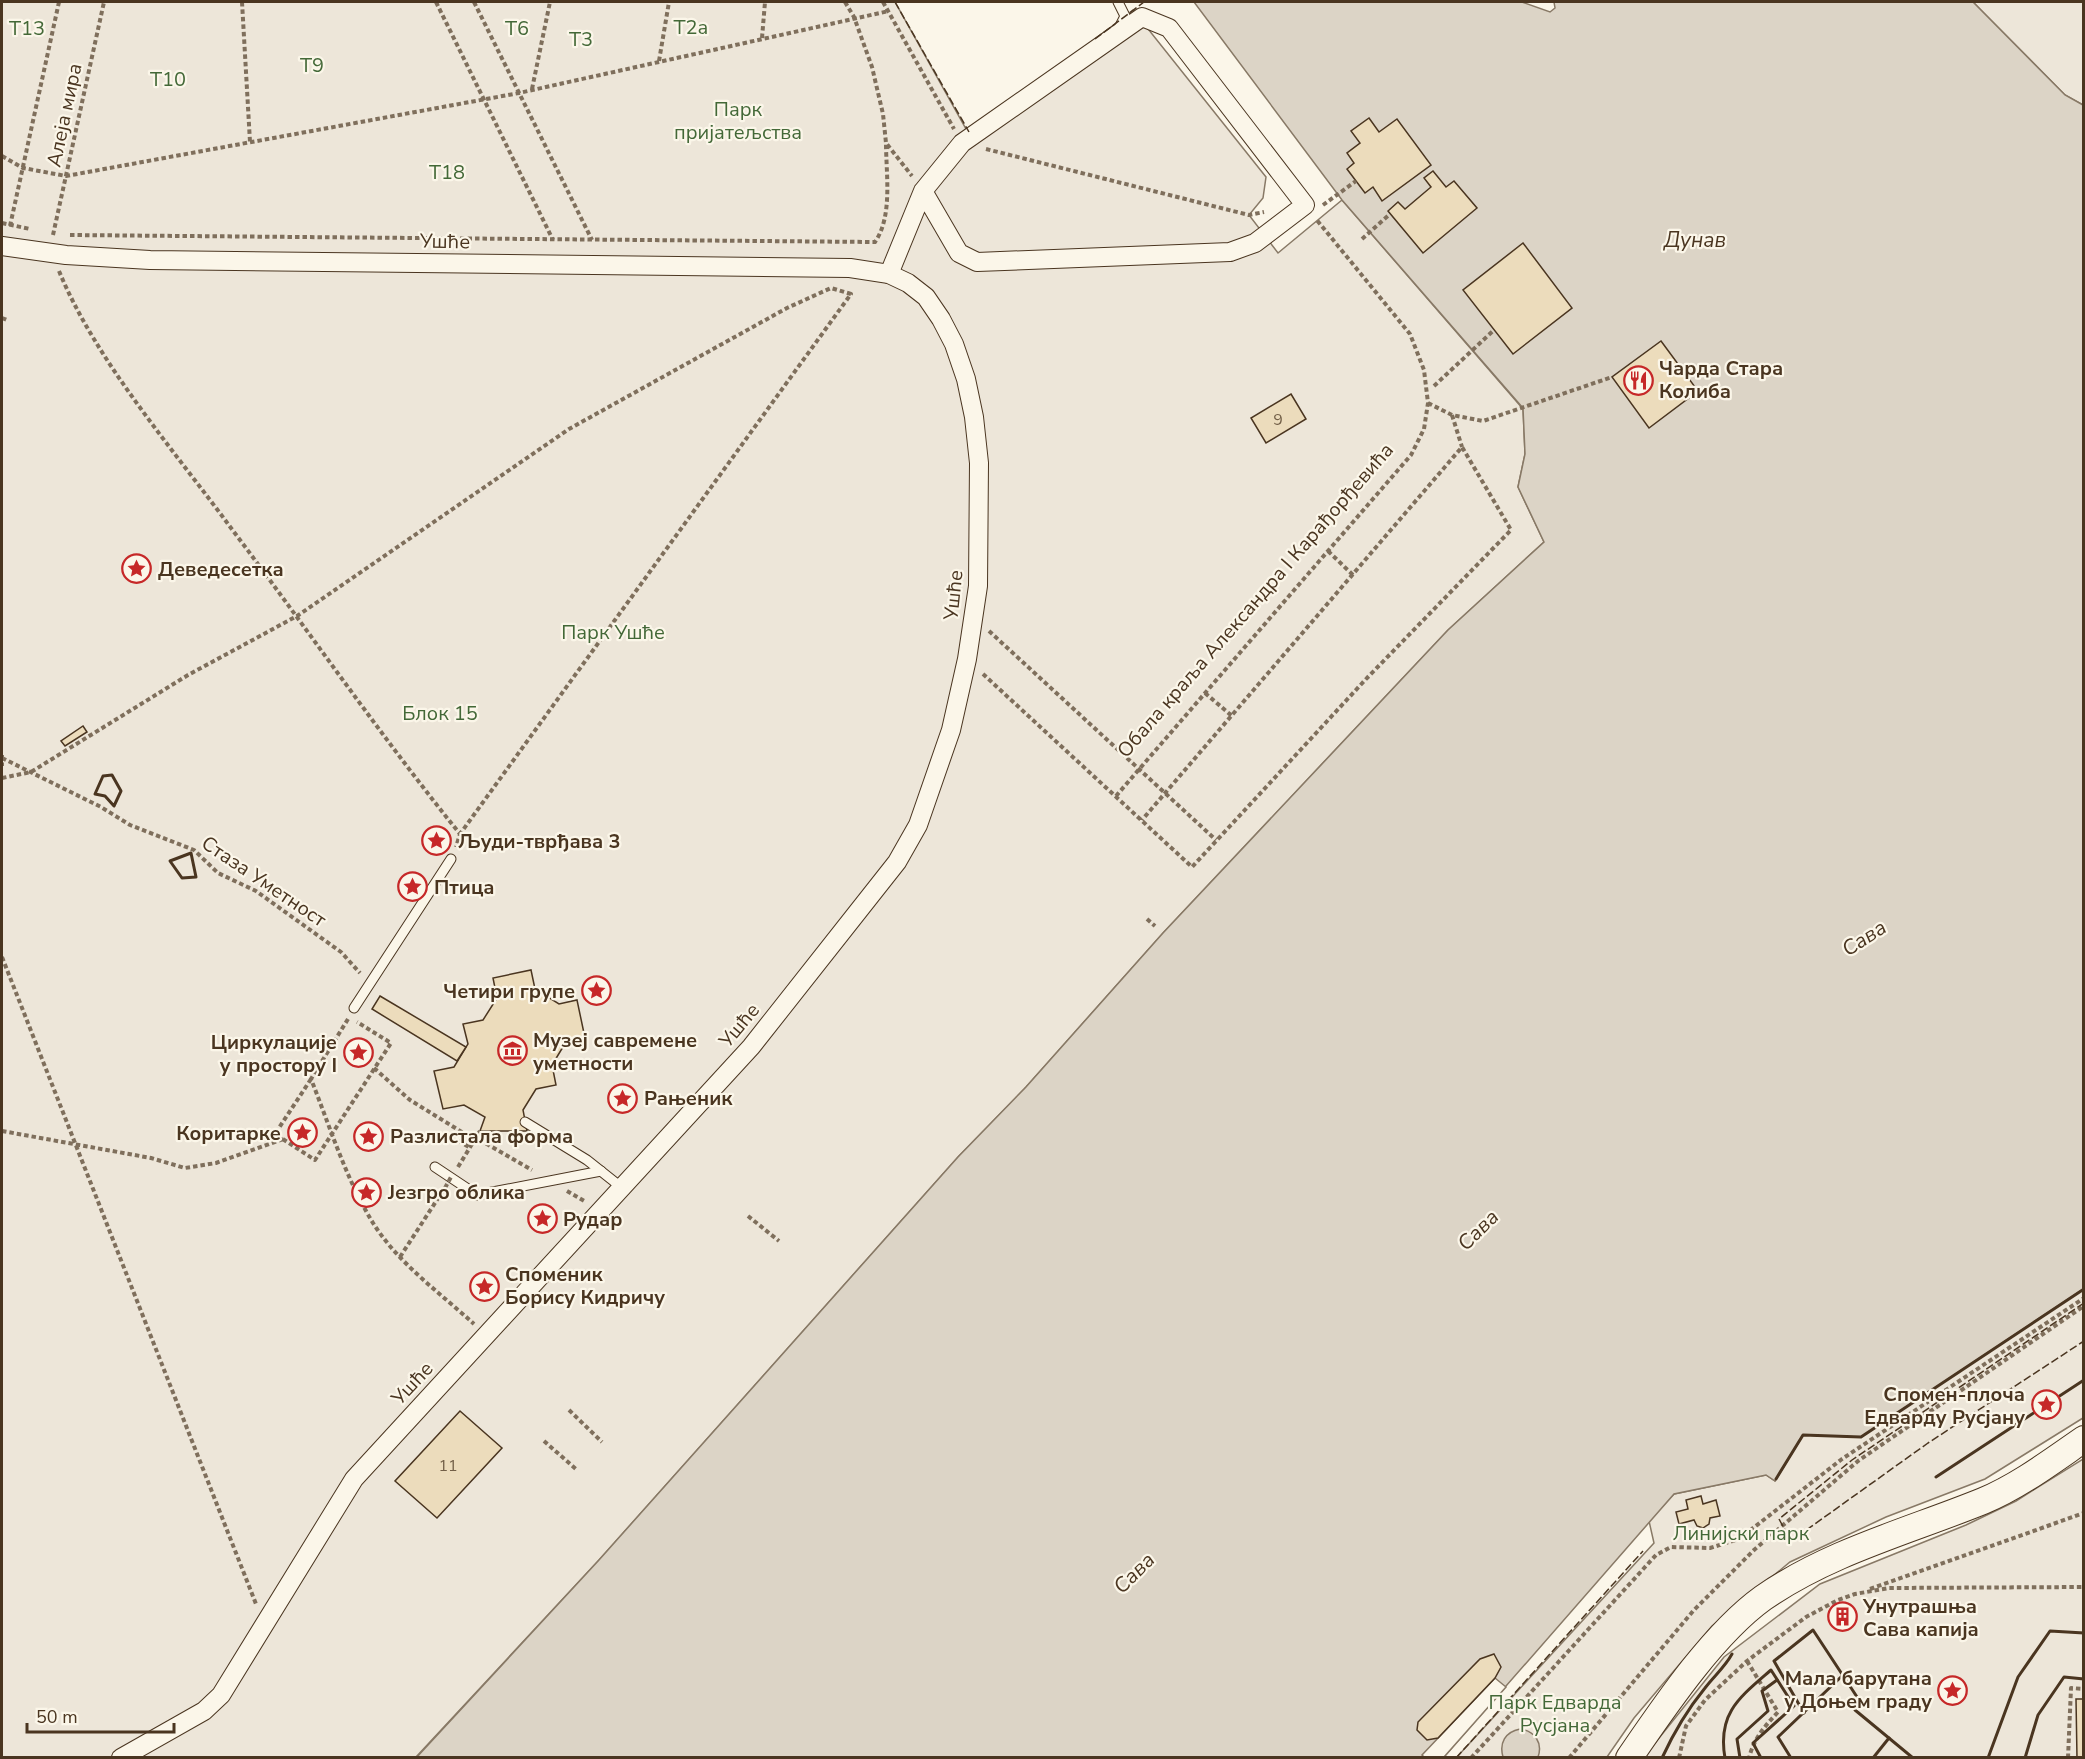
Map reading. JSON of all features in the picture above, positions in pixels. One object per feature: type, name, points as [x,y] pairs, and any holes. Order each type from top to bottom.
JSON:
[{"type":"main road","points":[[1629,1758],[1713,1647],[1762,1599],[1786,1583],[1854,1550],[1985,1500],[2026,1478],[2084,1439]]},
{"type":"street","points":[[889,274],[924,191],[962,143],[1142,17],[1169,28],[1305,205],[1255,243],[1230,252],[977,262],[959,253],[924,191]]},
{"type":"street","name":"Ушће","points":[[2,246],[52,243],[150,260],[850,268],[889,274],[908,283],[926,297],[950,336],[966,379],[980,463],[981,523],[974,616],[967,659],[951,730],[928,797],[916,828],[897,862],[752,1047],[354,1479],[242,1664],[213,1704],[121,1758]]},
{"type":"lane","points":[[1115,35],[1125,16],[1119,2]]},
{"type":"lane","points":[[354,1008],[451,859]]},
{"type":"lane","points":[[525,1122],[601,1171],[621,1187]]},
{"type":"lane","points":[[435,1167],[477,1195],[601,1171]]},
{"type":"path","name":"Алеја мира","points":[[10,225],[59,2]]},
{"type":"path","name":"Алеја мира","points":[[52,243],[104,2]]},
{"type":"path","points":[[242,2],[250,142]]},
{"type":"path","points":[[436,2],[553,240]]},
{"type":"path","points":[[474,2],[592,240]]},
{"type":"path","points":[[532,90],[550,2]]},
{"type":"path","points":[[659,61],[669,2]]},
{"type":"path","points":[[762,38],[765,2]]},
{"type":"path","points":[[52,243],[553,240],[875,242],[882,232],[885,214],[886,143],[883,114],[872,67],[854,17],[845,2]]},
{"type":"path","points":[[883,2],[962,143],[1249,215],[1271,211]]},
{"type":"path","points":[[2,156],[23,168],[66,176],[519,93],[889,11]]},
{"type":"path","points":[[886,143],[924,191]]},
{"type":"path","points":[[1338,193],[1356,181]]},
{"type":"path","name":"Обала краља Александра I Карађорђевића","points":[[1116,796],[1411,455],[1425,429],[1428,403],[1424,370],[1410,334],[1305,205]]},
{"type":"path","points":[[1362,240],[1390,214]]},
{"type":"path","points":[[2,223],[35,231]]},
{"type":"path","points":[[44,232],[52,243],[75,308],[111,366],[297,616],[398,758],[460,834]]},
{"type":"path","points":[[2,778],[31,772],[188,675],[297,616],[569,429],[787,308],[831,288],[851,294],[460,834],[451,859]]},
{"type":"path","points":[[1434,386],[1494,330]]},
{"type":"path","points":[[1428,403],[1452,415],[1483,421],[1612,377]]},
{"type":"path","points":[[967,659],[1192,867],[1511,530],[1462,447],[1452,415]]},
{"type":"path","points":[[1142,820],[1462,447]]},
{"type":"path","points":[[1328,551],[1353,575]]},
{"type":"path","points":[[974,616],[1216,840]]},
{"type":"path","points":[[1205,693],[1232,716]]},
{"type":"path","points":[[2,757],[2,766]]},
{"type":"path","name":"Стаза Уметност","points":[[2,757],[130,825],[194,850],[218,873],[256,891],[341,951],[369,982]]},
{"type":"path","points":[[1147,920],[1155,926]]},
{"type":"path","points":[[2,957],[265,1626]]},
{"type":"path","points":[[349,1017],[391,1043],[315,1160],[275,1134],[311,1079],[349,1017]]},
{"type":"path","points":[[374,1068],[410,1100],[465,1134],[460,1142],[470,1146]]},
{"type":"path","points":[[311,1079],[352,1183],[374,1224],[400,1257],[487,1335]]},
{"type":"path","points":[[2,1131],[151,1158],[185,1168],[216,1163],[284,1139]]},
{"type":"path","points":[[457,1168],[480,1131],[484,1133],[480,1140]]},
{"type":"path","points":[[400,1257],[451,1177]]},
{"type":"path","points":[[748,1216],[779,1241]]},
{"type":"path","points":[[1471,1758],[1656,1555],[1671,1547],[1710,1548],[1738,1539],[1842,1459],[2084,1298]]},
{"type":"path","points":[[1569,1758],[1694,1610],[1754,1550],[1858,1461],[2084,1306]]},
{"type":"path","points":[[569,1410],[602,1442]]},
{"type":"path","points":[[544,1441],[577,1470]]},
{"type":"path","points":[[1679,1758],[1686,1726],[1705,1700],[1747,1661],[1806,1617],[1838,1600],[2084,1513]]},
{"type":"path","points":[[1855,1594],[1888,1588],[2084,1587]]},
{"type":"path","points":[[1747,1661],[1778,1712],[1758,1735],[1749,1757]]},
{"type":"path","points":[[2068,1758],[2071,1688],[2084,1689]]},
{"type":"green space","name":"Парк Ушће","points":[[2,2],[895,2],[970,136],[1133,10],[1266,177],[1263,198],[1249,215],[1278,253],[1342,200],[1523,409],[1525,454],[1518,487],[1544,542],[1448,630],[1163,933],[1026,1087],[958,1157],[599,1560],[416,1757],[2,1758]]},
{"type":"green space","points":[[1973,2],[2083,2],[2083,105],[2065,95]]},
{"type":"green space","points":[[2083,1289],[2083,1418],[1985,1479],[1886,1517],[1790,1562],[1712,1626],[1634,1718],[1607,1757],[1456,1758],[1654,1543],[1649,1521],[1674,1494],[1766,1475],[1775,1481],[1803,1435],[1861,1437]]},
{"type":"green space","points":[[2083,1459],[2083,1757],[1643,1758],[1724,1657],[1820,1584],[1966,1525],[2016,1501]]},
{"type":"water","points":[[1194,2],[1522,2],[1550,12],[1555,8],[1554,2],[1973,2],[2065,95],[2083,105],[2083,1289],[1861,1437],[1803,1435],[1775,1481],[1766,1475],[1674,1494],[1444,1757],[416,1758],[599,1560],[958,1157],[1026,1087],[1163,933],[1448,630],[1544,542],[1518,487],[1525,454],[1523,408],[1342,200]]},
{"type":"water","points":[[1520,1729],[1530,1732],[1537,1738],[1538,1757],[1503,1757],[1504,1739],[1510,1733]]},
{"type":"pier","points":[[1495,1678],[1506,1687],[1444,1757],[1424,1757],[1422,1755]]},
{"type":"building","points":[[1369,118],[1379,132],[1397,119],[1431,165],[1382,201],[1373,187],[1365,193],[1347,169],[1354,163],[1347,153],[1360,143],[1351,131]]},
{"type":"building","points":[[1433,171],[1446,187],[1454,181],[1477,208],[1423,253],[1388,211],[1398,202],[1405,209],[1431,187],[1424,178]]},
{"type":"building","points":[[1523,243],[1572,308],[1513,354],[1463,290]]},
{"type":"building","points":[[1661,341],[1698,391],[1649,428],[1612,377]]},
{"type":"building","points":[[1291,394],[1306,419],[1266,443],[1251,418]]},
{"type":"building","points":[[83,726],[87,732],[65,746],[61,741]]},
{"type":"building","name":"Музеј савремене уметности","points":[[531,970],[535,989],[559,1004],[577,1000],[585,1038],[566,1042],[552,1065],[556,1085],[536,1089],[523,1110],[527,1131],[480,1131],[485,1117],[464,1105],[443,1109],[434,1071],[454,1067],[468,1044],[463,1024],[483,1020],[497,998],[493,978]]},
{"type":"building","points":[[380,996],[466,1047],[457,1061],[372,1009]]},
{"type":"building","points":[[460,1411],[502,1448],[437,1518],[395,1481]]},
{"type":"building","points":[[1701,1496],[1703,1504],[1716,1500],[1720,1516],[1710,1518],[1709,1524],[1703,1528],[1697,1526],[1694,1520],[1679,1524],[1676,1512],[1688,1509],[1686,1500]]},
{"type":"building","name":"Унутрашња Сава капија","points":[[1843,1608],[1850,1619],[1841,1625],[1834,1615]]},
{"type":"building","points":[[1494,1654],[1501,1667],[1495,1678],[1438,1738],[1427,1740],[1417,1730],[1418,1722],[1480,1659]]},
{"type":"building","points":[[2076,1699],[2084,1699],[2084,1758],[2077,1758]]},
{"type":"fence","points":[[895,2],[969,132]]},
{"type":"fence","points":[[1095,39],[1144,2]]},
{"type":"fence","points":[[2084,1303],[1852,1460],[1779,1519],[1791,1541],[1928,1443],[2084,1341]]},
{"type":"fence","points":[[1456,1758],[1643,1551]]},
{"type":"wall","points":[[112,775],[121,791],[114,806],[105,796],[95,794],[103,776],[112,775]]},
{"type":"wall","points":[[191,853],[196,877],[182,878],[170,861],[191,853]]},
{"type":"wall","points":[[1776,1479],[1803,1435],[1861,1437],[2084,1289]]},
{"type":"wall","points":[[1936,1477],[2084,1380]]},
{"type":"wall","points":[[1804,1713],[1774,1661],[1813,1630],[1861,1703],[1855,1710],[1913,1758]]},
{"type":"wall","points":[[1988,1758],[2018,1677],[2050,1631],[2084,1633]]},
{"type":"wall","points":[[1662,1758],[1676,1730],[1698,1696],[1732,1654]]},
{"type":"wall","points":[[1725,1758],[1724,1729],[1733,1707],[1771,1670],[1794,1706],[1753,1743],[1761,1758]]},
{"type":"wall","points":[[1791,1758],[1778,1737],[1842,1676]]},
{"type":"wall","points":[[2025,1758],[2038,1715],[2064,1677],[2084,1679]]},
{"type":"wall","points":[[1740,1758],[1737,1739],[1768,1711],[1762,1691],[1777,1680]]},
{"type":"wall","points":[[1873,1758],[1889,1738]]},
{"type":"place","name":"Чарда Стара Колиба","points":[[1638,380]]},
{"type":"place","name":"Деведесетка","points":[[137,569]]},
{"type":"place","name":"Људи-тврђава 3","points":[[437,841]]},
{"type":"place","name":"Птица","points":[[413,887]]},
{"type":"place","name":"Четири групе","points":[[596,991]]},
{"type":"place","name":"Музеј савремене уметности","points":[[512,1051]]},
{"type":"place","name":"Циркулације у простору I","points":[[358,1053]]},
{"type":"place","name":"Рањеник","points":[[623,1098]]},
{"type":"place","name":"Коритарке","points":[[302,1133]]},
{"type":"place","name":"Разлистала форма","points":[[369,1136]]},
{"type":"place","name":"Језгро облика","points":[[367,1192]]},
{"type":"place","name":"Рудар","points":[[542,1219]]},
{"type":"place","name":"Споменик Борису Кидричу","points":[[484,1286]]},
{"type":"place","name":"Спомен-плоча Едварду Русјану","points":[[2046,1405]]},
{"type":"place","name":"Унутрашња Сава капија","points":[[1842,1617]]},
{"type":"place","name":"Мала барутана у Доњем граду","points":[[1953,1690]]},
{"type":"park label","name":"Т2а","points":[[691,27]]},
{"type":"park label","name":"Т13","points":[[27,28]]},
{"type":"park label","name":"Т6","points":[[517,28]]},
{"type":"park label","name":"Т3","points":[[581,39]]},
{"type":"park label","name":"Т9","points":[[312,65]]},
{"type":"park label","name":"Т10","points":[[168,79]]},
{"type":"park label","name":"Парк пријатељства","points":[[738,120]]},
{"type":"park label","name":"Т18","points":[[447,172]]},
{"type":"park label","name":"Блок 15","points":[[440,713]]},
{"type":"park label","name":"Линијски парк","points":[[1741,1533]]},
{"type":"park label","name":"Парк Едварда Русјана","points":[[1555,1714]]},
{"type":"water label","name":"Дунав","points":[[1695,240]]},
{"type":"water label","name":"Сава","points":[[1864,938]]},
{"type":"water label","name":"Сава","points":[[1478,1230]]},
{"type":"water label","name":"Сава","points":[[1134,1573]]}]
